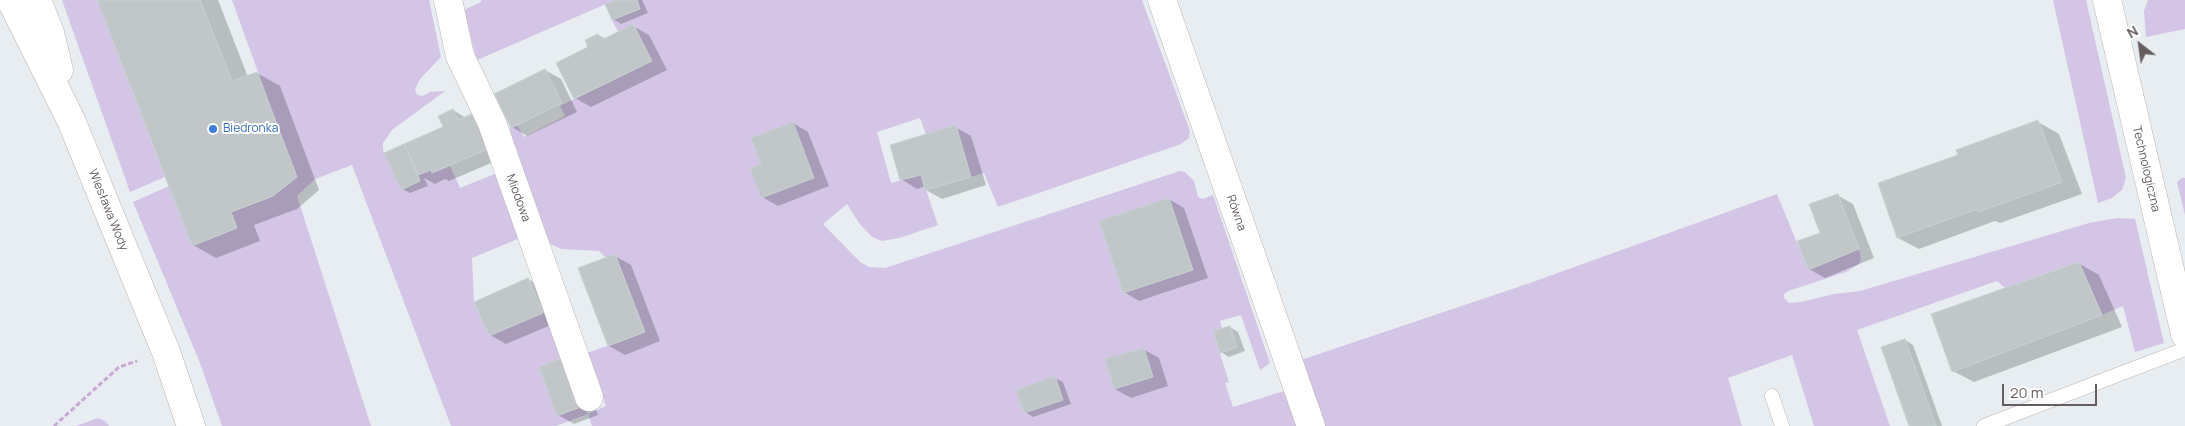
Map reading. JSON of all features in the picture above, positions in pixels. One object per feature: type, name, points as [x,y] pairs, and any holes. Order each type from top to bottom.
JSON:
[{"type":"street","name":"Wiesława Wody","points":[[11,0],[71,120],[166,352],[190,426]]},
{"type":"street","points":[[37,0],[50,33],[71,120]]},
{"type":"street","name":"Miodowa","points":[[448,0],[460,56],[492,123],[589,397]]},
{"type":"street","name":"Równa","points":[[1162,0],[1311,426]]},
{"type":"street","name":"Technologiczna","points":[[2108,1],[2185,334]]},
{"type":"lane","points":[[1984,426],[2185,349]]},
{"type":"lane","points":[[1772,396],[1782,426]]},
{"type":"path","points":[[54,426],[119,367],[166,352]]},
{"type":"shaded area","points":[[62,0],[97,0],[165,177],[130,192]]},
{"type":"shaded area","points":[[232,0],[429,0],[441,57],[420,79],[415,89],[417,95],[423,96],[430,92],[445,91],[392,130],[383,143],[383,150],[401,189],[420,181],[418,175],[431,170],[433,173],[450,166],[460,188],[497,173],[520,238],[472,258],[474,302],[489,336],[548,310],[565,357],[540,367],[557,415],[583,406],[588,414],[556,426],[451,426],[352,165],[315,179],[297,196],[371,426],[222,426],[200,363],[133,202],[169,186],[192,246],[237,228],[231,212],[273,196],[296,177]]},
{"type":"shaded area","points":[[481,0],[615,0],[477,60],[464,12],[466,9],[481,2]]},
{"type":"shaded area","points":[[637,0],[1142,0],[1190,131],[1189,138],[1181,144],[998,207],[984,173],[971,177],[926,134],[920,118],[877,132],[891,183],[921,175],[938,225],[899,238],[882,241],[872,237],[859,223],[847,204],[823,224],[860,262],[869,267],[885,268],[1180,171],[1185,172],[1194,181],[1198,197],[1203,199],[1213,195],[1270,363],[1260,370],[1241,315],[1220,321],[1222,328],[1213,332],[1229,382],[1225,383],[1233,407],[1284,391],[1297,426],[592,426],[588,414],[606,406],[587,353],[645,332],[615,254],[606,258],[599,251],[561,249],[544,241],[505,131],[517,125],[524,137],[565,116],[560,106],[651,61],[634,24],[618,32],[612,20],[640,9]]},
{"type":"shaded area","points":[[2053,0],[2086,0],[2126,178],[2122,190],[2112,198],[2098,203]]},
{"type":"shaded area","points":[[2148,0],[2185,0],[2185,29],[2146,37],[2144,11]]},
{"type":"shaded area","points":[[2185,178],[2185,215],[2177,182]]},
{"type":"shaded area","points":[[1777,194],[1808,270],[1859,249],[1861,259],[1859,264],[1846,272],[1788,291],[1784,294],[1784,298],[1789,303],[1860,291],[2089,223],[2117,218],[2135,219],[2164,343],[2135,352],[2123,306],[2102,315],[2078,262],[2005,288],[1997,281],[1857,330],[1890,426],[1814,426],[1792,355],[1728,378],[1742,426],[1320,426],[1298,361],[1530,283]]},
{"type":"shaded area","points":[[98,418],[105,421],[109,426],[76,426]]},
{"type":"building","name":"Biedronka","points":[[97,0],[200,0],[232,81],[257,72],[297,177],[273,196],[231,212],[237,228],[192,246]]},
{"type":"building","points":[[615,0],[637,0],[640,9],[612,20],[605,4]]},
{"type":"building","points":[[633,24],[652,61],[574,99],[556,63],[588,47],[585,40],[598,34],[602,40]]},
{"type":"building","points":[[545,69],[562,103],[511,128],[494,94]]},
{"type":"building","points":[[453,109],[458,120],[474,113],[490,148],[432,173],[431,170],[418,175],[404,144],[443,127],[438,116]]},
{"type":"building","points":[[2038,120],[2062,182],[1978,212],[1977,209],[1897,238],[1878,183],[1958,155],[1956,150]]},
{"type":"building","points":[[793,122],[814,178],[761,198],[750,168],[761,164],[751,138]]},
{"type":"building","points":[[956,125],[971,177],[925,190],[921,175],[900,180],[890,145]]},
{"type":"building","points":[[404,144],[420,181],[401,190],[384,153]]},
{"type":"building","points":[[1838,194],[1859,249],[1808,270],[1797,241],[1820,233],[1809,204]]},
{"type":"building","points":[[1169,198],[1193,270],[1123,293],[1099,221]]},
{"type":"building","points":[[615,254],[645,332],[608,346],[578,268]]},
{"type":"building","points":[[2079,262],[2102,315],[1952,372],[1931,314]]},
{"type":"building","points":[[528,278],[543,313],[489,336],[474,302]]},
{"type":"building","points":[[1230,326],[1237,347],[1220,353],[1213,331]]},
{"type":"building","points":[[1905,339],[1936,426],[1909,426],[1881,347]]},
{"type":"building","points":[[1144,348],[1153,377],[1114,389],[1105,359]]},
{"type":"building","points":[[565,357],[583,406],[557,416],[539,367]]},
{"type":"building","points":[[1055,376],[1063,400],[1024,413],[1016,390]]},
{"type":"place","name":"Biedronka","points":[[213,129]]}]
